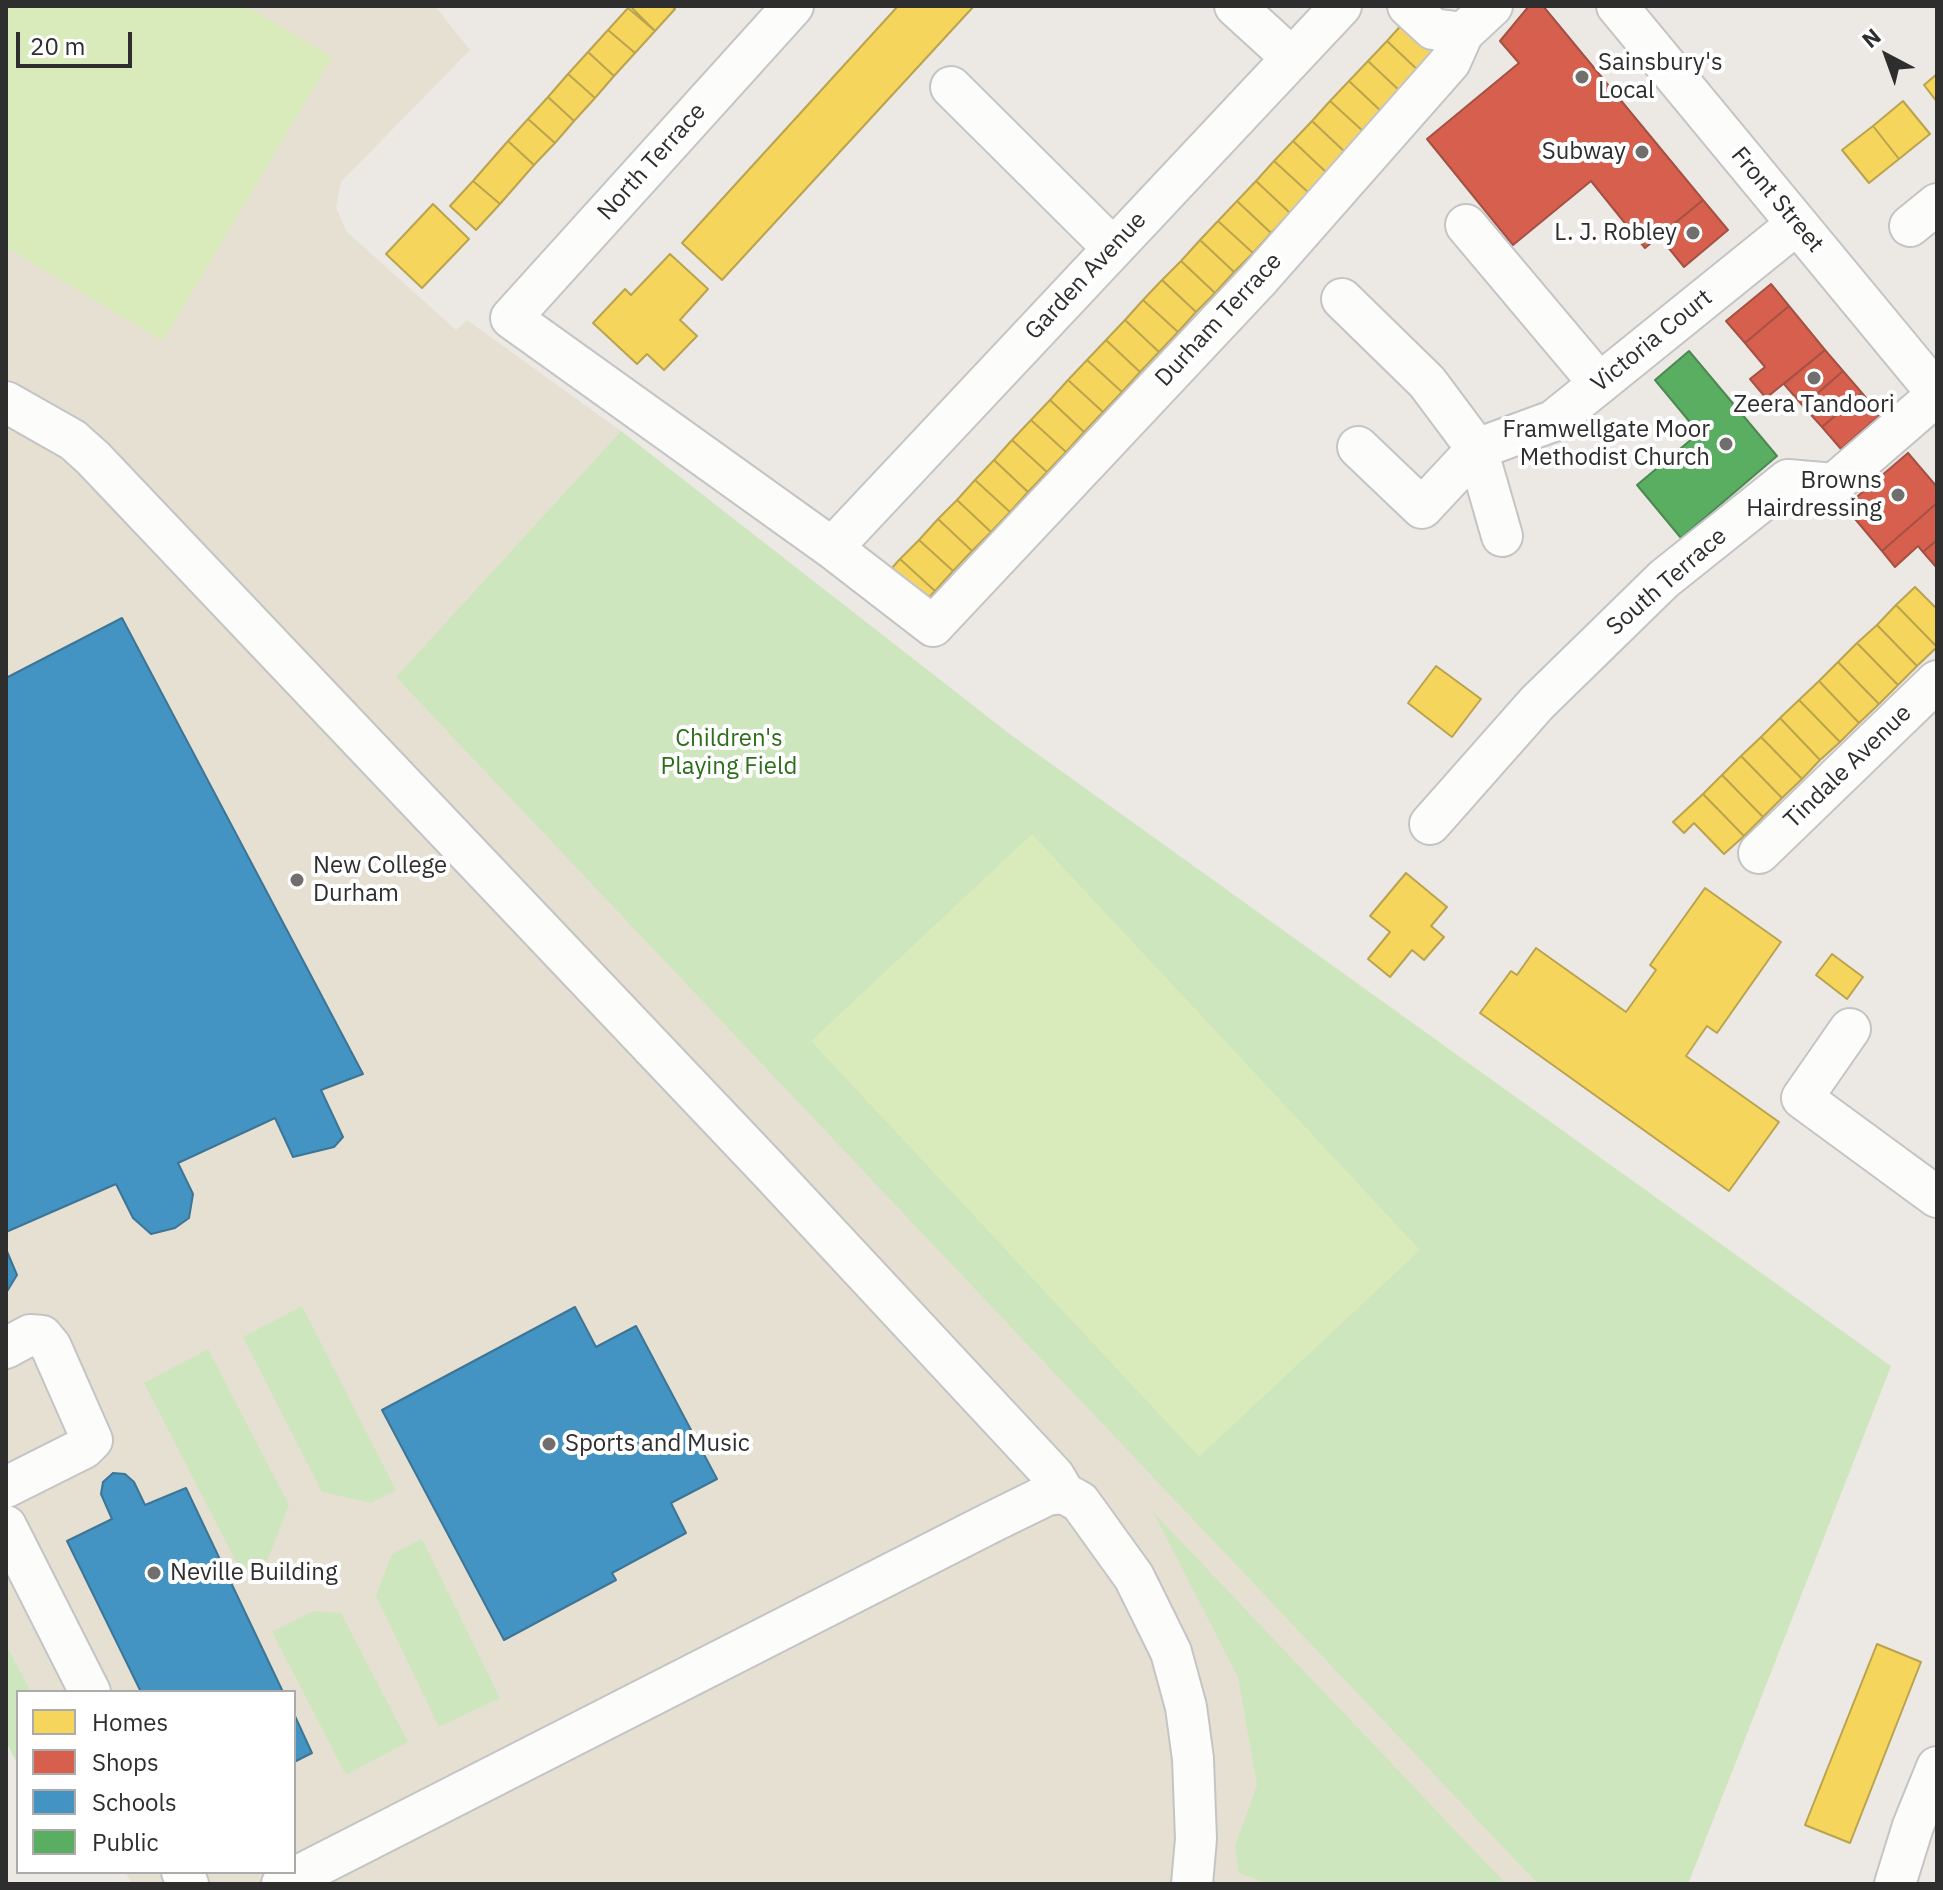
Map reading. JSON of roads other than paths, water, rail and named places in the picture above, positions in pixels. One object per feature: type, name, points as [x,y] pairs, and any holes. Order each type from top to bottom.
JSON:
[{"type":"street","name":"North Terrace","points":[[793,6],[511,318],[832,548]]},
{"type":"street","points":[[1235,6],[1292,58]]},
{"type":"street","name":"Garden Avenue","points":[[832,548],[1341,6]]},
{"type":"street","points":[[1408,6],[1433,29],[1463,33]]},
{"type":"street","name":"Durham Terrace","points":[[832,548],[933,626],[1268,268],[1450,62],[1463,33],[1492,6]]},
{"type":"street","name":"Front Street","points":[[1617,6],[1937,394]]},
{"type":"street","points":[[951,87],[1112,247]]},
{"type":"street","name":"Victoria Court","points":[[1358,447],[1422,508],[1477,449],[1553,421],[1797,224]]},
{"type":"street","points":[[1466,225],[1599,383]]},
{"type":"street","points":[[1342,299],[1427,382],[1477,449],[1502,536]]},
{"type":"street","name":"South Terrace","points":[[1430,824],[1537,703],[1664,579],[1788,480],[1834,484],[1937,394]]},
{"type":"street","points":[[6,402],[73,440],[93,458],[767,1168],[1054,1476],[1064,1493],[1080,1502],[1134,1577],[1171,1652],[1186,1707],[1193,1759],[1196,1839],[1192,1884]]},
{"type":"street","name":"Tindale Avenue","points":[[1759,853],[1937,681]]},
{"type":"street","points":[[1850,1029],[1802,1098],[1937,1197]]},
{"type":"street","points":[[6,1348],[30,1335],[42,1336],[51,1347],[92,1440],[84,1448],[6,1487]]},
{"type":"street","points":[[282,1884],[992,1522],[1047,1495],[1064,1493]]},
{"type":"street","points":[[6,1526],[89,1690]]},
{"type":"street","points":[[1895,1884],[1913,1826],[1937,1767]]},
{"type":"place","name":"Sainsbury's Local","points":[[1582,77]]},
{"type":"place","name":"Subway","points":[[1642,152]]},
{"type":"place","name":"L. J. Robley","points":[[1693,233]]},
{"type":"place","name":"Zeera Tandoori","points":[[1814,378]]},
{"type":"place","name":"Framwellgate Moor Methodist Church","points":[[1726,444]]},
{"type":"place","name":"Browns Hairdressing","points":[[1898,495]]},
{"type":"place","name":"New College Durham","points":[[297,880]]},
{"type":"place","name":"Sports and Music","points":[[549,1444]]},
{"type":"place","name":"Neville Building","points":[[154,1573]]},
{"type":"park label","name":"Children's Playing Field","points":[[729,753]]}]
